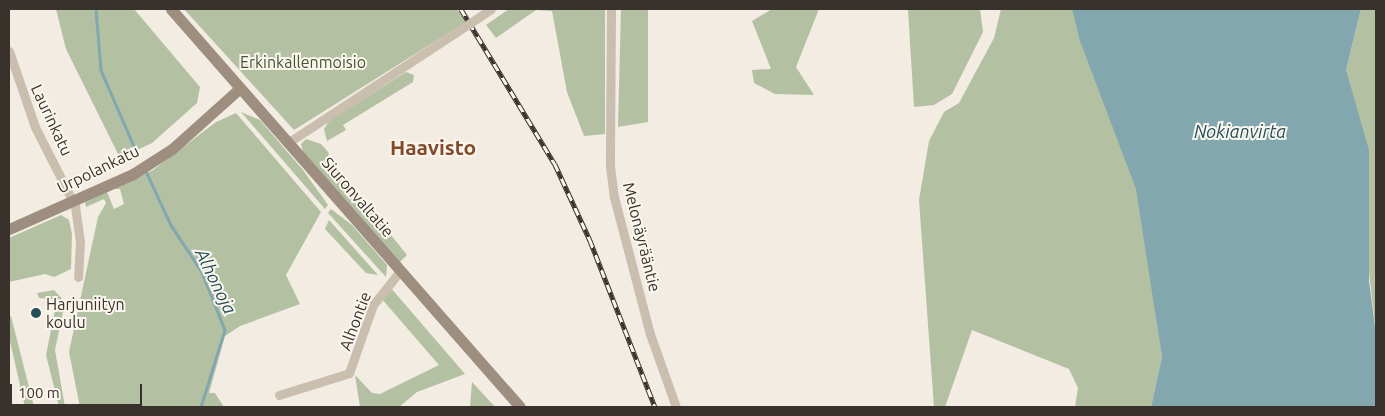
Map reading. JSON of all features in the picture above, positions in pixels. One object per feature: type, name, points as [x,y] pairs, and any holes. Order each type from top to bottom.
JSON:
[{"type":"main road","name":"Siuronvaltatie","points":[[171,9],[520,407]]},
{"type":"main road","name":"Urpolankatu","points":[[9,229],[72,199],[133,174],[172,149],[240,88]]},
{"type":"street","points":[[289,142],[492,9]]},
{"type":"street","name":"Melonäyrääntie","points":[[611,9],[610,166],[614,197],[650,334],[676,407]]},
{"type":"street","name":"Laurinkatu","points":[[9,51],[35,128],[72,199],[80,241],[78,277]]},
{"type":"street","name":"Alhontie","points":[[279,395],[349,373],[373,305],[400,271]]},
{"type":"green space","points":[[56,9],[134,9],[200,87],[197,103],[152,143],[120,158],[66,49]]},
{"type":"green space","name":"Erkinkallenmoisio","points":[[184,9],[457,9],[466,22],[294,130]]},
{"type":"green space","points":[[509,9],[605,9],[605,134],[584,136],[567,92],[552,11],[536,10],[496,38],[486,25]]},
{"type":"green space","points":[[621,9],[648,9],[648,122],[618,127]]},
{"type":"green space","points":[[772,9],[819,9],[796,67],[814,95],[775,94],[754,83],[752,70],[771,69],[752,21]]},
{"type":"green space","points":[[908,9],[980,9],[983,32],[952,94],[934,105],[914,107]]},
{"type":"green space","points":[[1001,9],[1075,9],[1139,195],[1162,357],[1151,407],[1075,407],[1078,388],[1069,369],[972,330],[945,407],[934,407],[919,200],[929,141],[944,112],[959,103],[994,38]]},
{"type":"green space","points":[[1361,9],[1376,9],[1376,334],[1346,70]]},
{"type":"green space","points":[[406,72],[414,75],[413,82],[343,125],[346,130],[327,141],[324,129],[329,121]]},
{"type":"green space","points":[[241,112],[260,120],[303,170],[328,205],[325,209]]},
{"type":"green space","points":[[236,113],[321,212],[286,275],[300,304],[240,326],[225,336],[209,393],[215,393],[224,407],[80,407],[69,352],[98,217],[106,203],[104,199],[86,207],[85,202],[107,192],[114,209],[124,204],[120,189],[113,189],[153,170],[216,122]]},
{"type":"green space","points":[[306,139],[321,144],[329,153],[328,157],[407,255],[399,263],[303,152],[301,144]]},
{"type":"green space","points":[[331,209],[352,225],[387,265],[386,277],[328,213]]},
{"type":"green space","points":[[61,215],[69,220],[72,234],[71,269],[54,277],[45,274],[9,282],[9,238]]},
{"type":"green space","points":[[329,220],[378,275],[366,273],[325,229]]},
{"type":"green space","points":[[390,287],[465,374],[417,392],[399,407],[360,407],[355,375],[372,393],[380,394],[439,365],[381,298]]},
{"type":"green space","points":[[54,290],[65,302],[55,350],[65,407],[59,407],[46,355],[56,305],[52,299],[39,298],[37,293]]},
{"type":"green space","points":[[9,316],[11,316],[34,407],[25,407],[9,337]]},
{"type":"green space","points":[[472,382],[495,407],[470,407]]},
{"type":"water","name":"Nokianvirta","points":[[1072,9],[1361,9],[1346,70],[1369,150],[1369,281],[1376,334],[1376,407],[1151,407],[1162,357],[1136,189],[1080,41]]},
{"type":"waterway","name":"Alhonoja","points":[[96,9],[101,70],[137,153]]},
{"type":"waterway","name":"Alhonoja","points":[[146,171],[171,225],[202,272],[225,330],[201,407]]},
{"type":"railway","points":[[461,9],[555,164],[590,240],[655,407]]},
{"type":"place","name":"Harjuniityn koulu","points":[[36,313]]},
{"type":"district","name":"Haavisto","points":[[433,147]]}]
